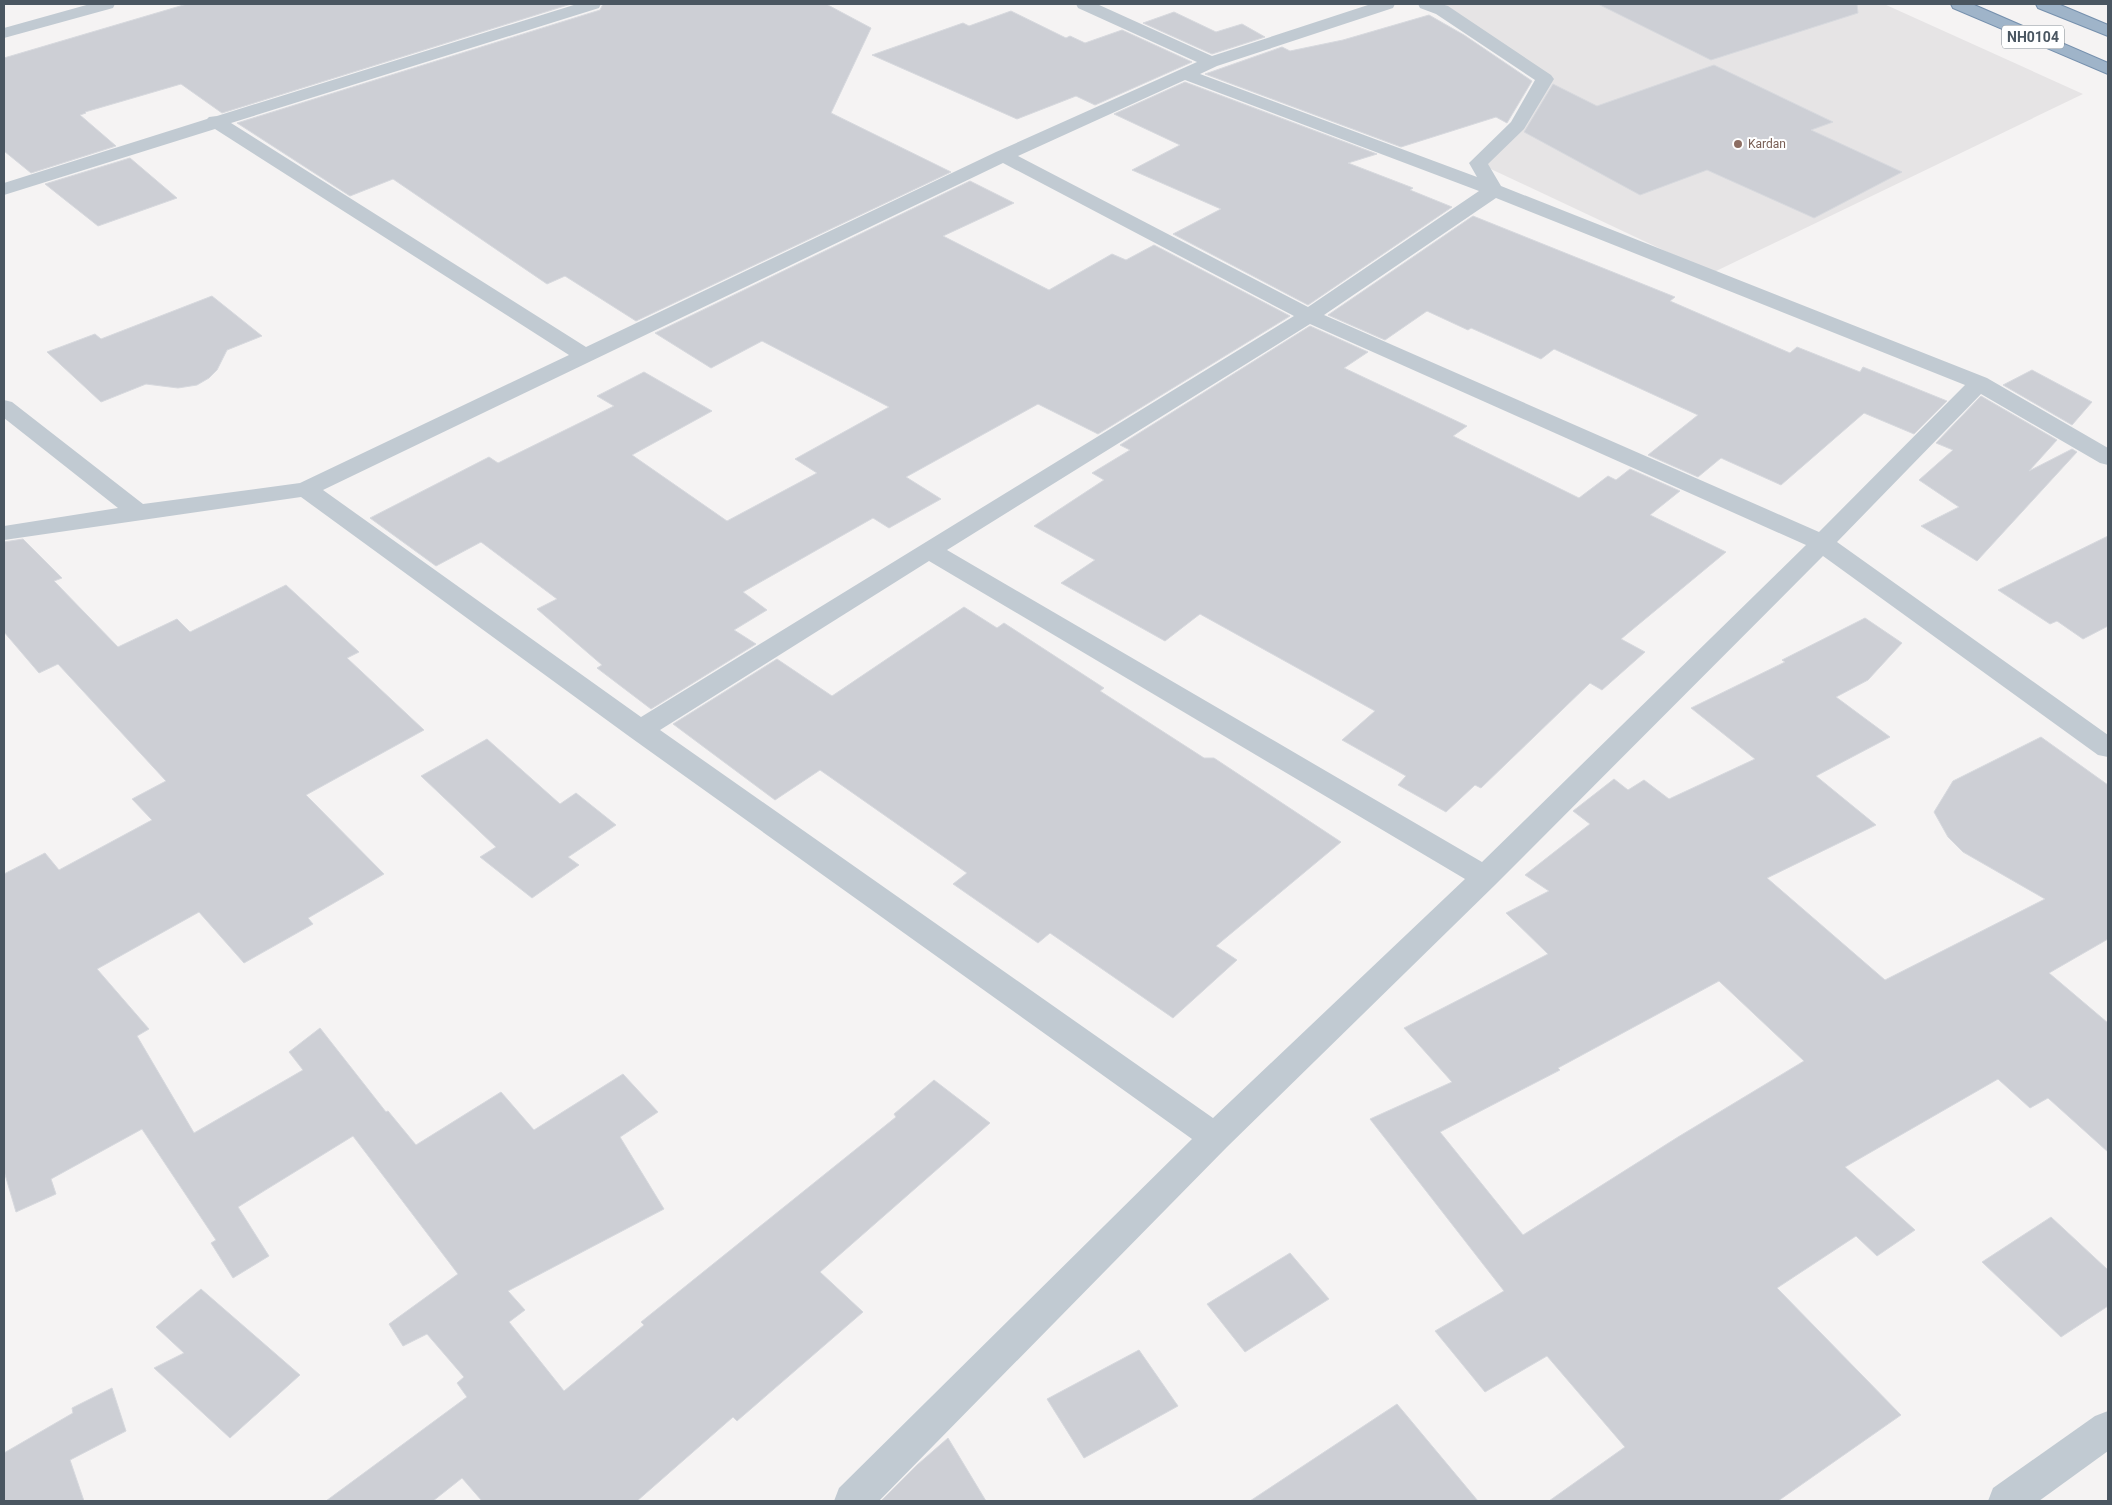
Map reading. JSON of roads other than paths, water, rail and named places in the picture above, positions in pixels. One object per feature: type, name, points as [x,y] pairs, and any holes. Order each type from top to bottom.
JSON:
[{"type":"highway","name":"NH0104","points":[[1959,4],[2108,69]]},
{"type":"highway","name":"NH0104","points":[[2044,4],[2108,31]]},
{"type":"street","points":[[4,33],[107,4]]},
{"type":"street","points":[[4,189],[215,121],[593,4]]},
{"type":"street","points":[[1084,4],[1211,62]]},
{"type":"street","points":[[4,533],[306,489],[1003,156],[1211,62],[1387,4]]},
{"type":"street","points":[[1426,4],[1442,10],[1545,79],[1518,125],[1478,163],[1494,190]]},
{"type":"street","points":[[1185,74],[1494,190],[1978,382],[2108,458]]},
{"type":"street","points":[[215,121],[585,356]]},
{"type":"street","points":[[1003,156],[1309,316],[1822,543],[2108,748]]},
{"type":"street","points":[[640,730],[928,550],[1309,316],[1494,190]]},
{"type":"street","points":[[853,1501],[1215,1137],[1485,877],[1822,543],[1978,382]]},
{"type":"street","points":[[4,407],[138,512]]},
{"type":"street","points":[[306,489],[640,730],[1215,1137]]},
{"type":"street","points":[[928,550],[1485,877]]},
{"type":"street","points":[[2007,1501],[2108,1429]]},
{"type":"place","name":"Kardan","points":[[1738,144]]}]
